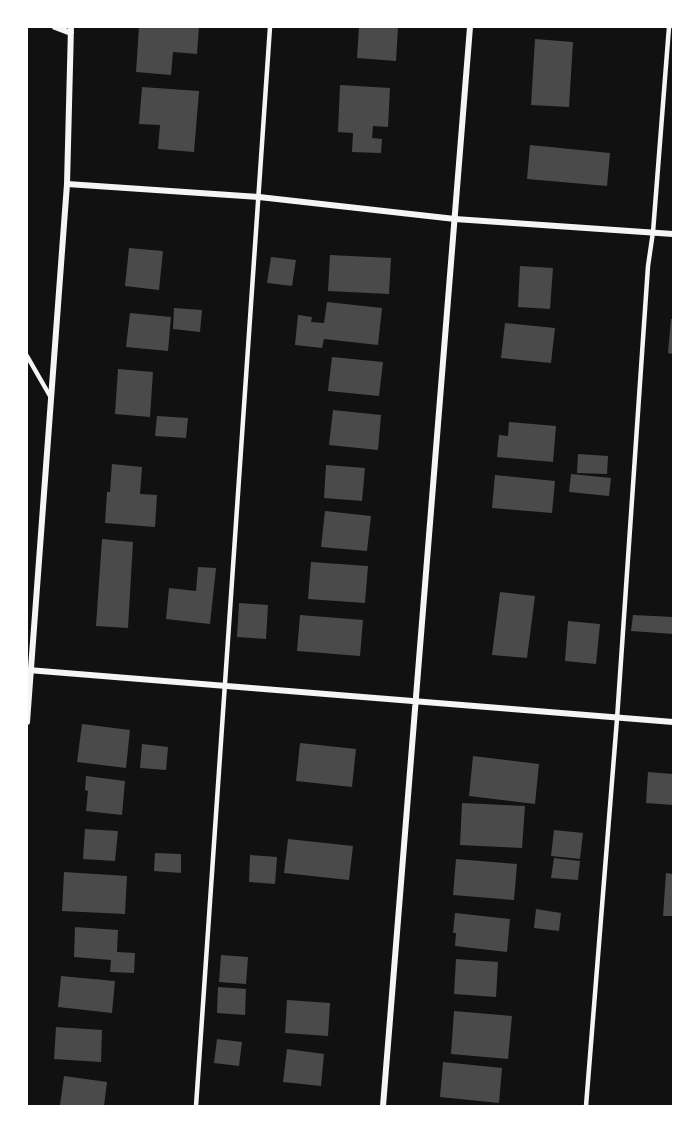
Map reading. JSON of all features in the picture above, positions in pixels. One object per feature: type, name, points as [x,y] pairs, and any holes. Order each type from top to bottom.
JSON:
[{"type":"street","points":[[27,722],[29,670],[67,184],[71,30],[55,27]]},
{"type":"street","points":[[383,1106],[470,27]]},
{"type":"street","points":[[67,184],[259,197],[455,219],[673,234]]},
{"type":"street","points":[[29,670],[673,722]]},
{"type":"lane","points":[[196,1106],[270,27]]},
{"type":"lane","points":[[585,1106],[617,719],[648,266],[653,232],[669,27]]},
{"type":"lane","points":[[27,356],[51,399]]},
{"type":"building","points":[[139,27],[199,27],[197,54],[173,52],[171,75],[136,72]]},
{"type":"building","points":[[359,27],[398,27],[396,61],[357,58]]},
{"type":"building","points":[[535,39],[573,42],[569,107],[531,105]]},
{"type":"building","points":[[340,85],[390,88],[388,127],[373,126],[372,138],[382,139],[381,153],[352,152],[353,133],[338,132]]},
{"type":"building","points":[[142,87],[199,91],[194,152],[158,149],[160,125],[139,124]]},
{"type":"building","points":[[530,145],[610,153],[607,186],[527,179]]},
{"type":"building","points":[[129,248],[163,251],[159,290],[125,286]]},
{"type":"building","points":[[330,255],[391,258],[389,294],[328,291]]},
{"type":"building","points":[[271,257],[296,260],[292,286],[267,283]]},
{"type":"building","points":[[520,266],[553,268],[550,309],[518,307]]},
{"type":"building","points":[[327,302],[382,308],[378,345],[324,339],[322,348],[295,345],[298,315],[312,317],[311,322],[324,323]]},
{"type":"building","points":[[174,308],[202,310],[200,332],[173,329]]},
{"type":"building","points":[[130,313],[171,317],[168,351],[126,347]]},
{"type":"building","points":[[671,319],[673,319],[673,354],[668,353]]},
{"type":"building","points":[[505,323],[555,328],[551,363],[501,358]]},
{"type":"building","points":[[332,357],[383,362],[379,396],[328,391]]},
{"type":"building","points":[[118,369],[153,372],[150,417],[115,414]]},
{"type":"building","points":[[333,410],[381,415],[378,450],[329,445]]},
{"type":"building","points":[[157,416],[188,418],[186,438],[155,436]]},
{"type":"building","points":[[509,422],[556,426],[553,462],[497,457],[499,435],[508,436]]},
{"type":"building","points":[[578,454],[608,456],[607,474],[577,473]]},
{"type":"building","points":[[112,464],[142,467],[140,494],[157,495],[155,527],[105,523]]},
{"type":"building","points":[[326,465],[365,468],[362,501],[324,498]]},
{"type":"building","points":[[571,474],[611,478],[609,496],[569,492]]},
{"type":"building","points":[[495,475],[555,481],[552,513],[492,508]]},
{"type":"building","points":[[325,511],[371,516],[367,551],[321,547]]},
{"type":"building","points":[[102,539],[133,542],[128,628],[96,626]]},
{"type":"building","points":[[311,562],[368,566],[365,603],[308,599]]},
{"type":"building","points":[[198,567],[216,568],[210,624],[166,619],[169,588],[196,591]]},
{"type":"building","points":[[500,592],[535,596],[527,658],[492,655]]},
{"type":"building","points":[[239,603],[268,605],[266,639],[237,637]]},
{"type":"building","points":[[300,615],[363,620],[360,656],[297,651]]},
{"type":"building","points":[[633,615],[673,617],[673,634],[631,631]]},
{"type":"building","points":[[568,621],[600,624],[596,664],[565,661]]},
{"type":"building","points":[[82,724],[130,730],[126,768],[77,762]]},
{"type":"building","points":[[300,743],[356,749],[352,787],[296,781]]},
{"type":"building","points":[[142,744],[168,747],[166,770],[140,768]]},
{"type":"building","points":[[473,756],[539,764],[535,804],[469,796]]},
{"type":"building","points":[[648,772],[673,774],[673,805],[646,803]]},
{"type":"building","points":[[86,776],[125,781],[122,815],[86,811],[88,791],[85,790]]},
{"type":"building","points":[[462,803],[525,806],[522,848],[460,845]]},
{"type":"building","points":[[85,829],[118,831],[115,861],[83,859]]},
{"type":"building","points":[[554,830],[583,833],[580,859],[551,856]]},
{"type":"building","points":[[288,839],[353,846],[349,880],[284,873]]},
{"type":"building","points":[[155,853],[181,854],[181,873],[154,871]]},
{"type":"building","points":[[250,855],[277,857],[275,884],[249,882]]},
{"type":"building","points":[[554,858],[580,861],[578,880],[551,878]]},
{"type":"building","points":[[456,859],[517,864],[514,900],[453,895]]},
{"type":"building","points":[[64,872],[127,876],[125,914],[62,911]]},
{"type":"building","points":[[666,873],[673,874],[673,916],[663,916]]},
{"type":"building","points":[[536,909],[561,913],[559,931],[534,928]]},
{"type":"building","points":[[455,913],[510,919],[507,952],[455,946],[456,933],[453,933]]},
{"type":"building","points":[[75,927],[118,930],[117,952],[135,953],[134,973],[110,972],[111,960],[74,957]]},
{"type":"building","points":[[221,955],[248,957],[246,984],[219,982]]},
{"type":"building","points":[[456,959],[498,962],[496,997],[454,994]]},
{"type":"building","points":[[61,976],[115,981],[112,1013],[58,1007]]},
{"type":"building","points":[[218,987],[246,989],[245,1015],[217,1013]]},
{"type":"building","points":[[287,1000],[330,1003],[328,1036],[285,1033]]},
{"type":"building","points":[[454,1011],[512,1016],[508,1059],[451,1054]]},
{"type":"building","points":[[56,1027],[102,1030],[101,1062],[54,1059]]},
{"type":"building","points":[[217,1039],[242,1042],[239,1066],[214,1063]]},
{"type":"building","points":[[287,1049],[324,1054],[321,1086],[283,1082]]},
{"type":"building","points":[[443,1062],[502,1068],[499,1103],[440,1097]]},
{"type":"building","points":[[64,1076],[107,1082],[104,1106],[60,1105]]}]
